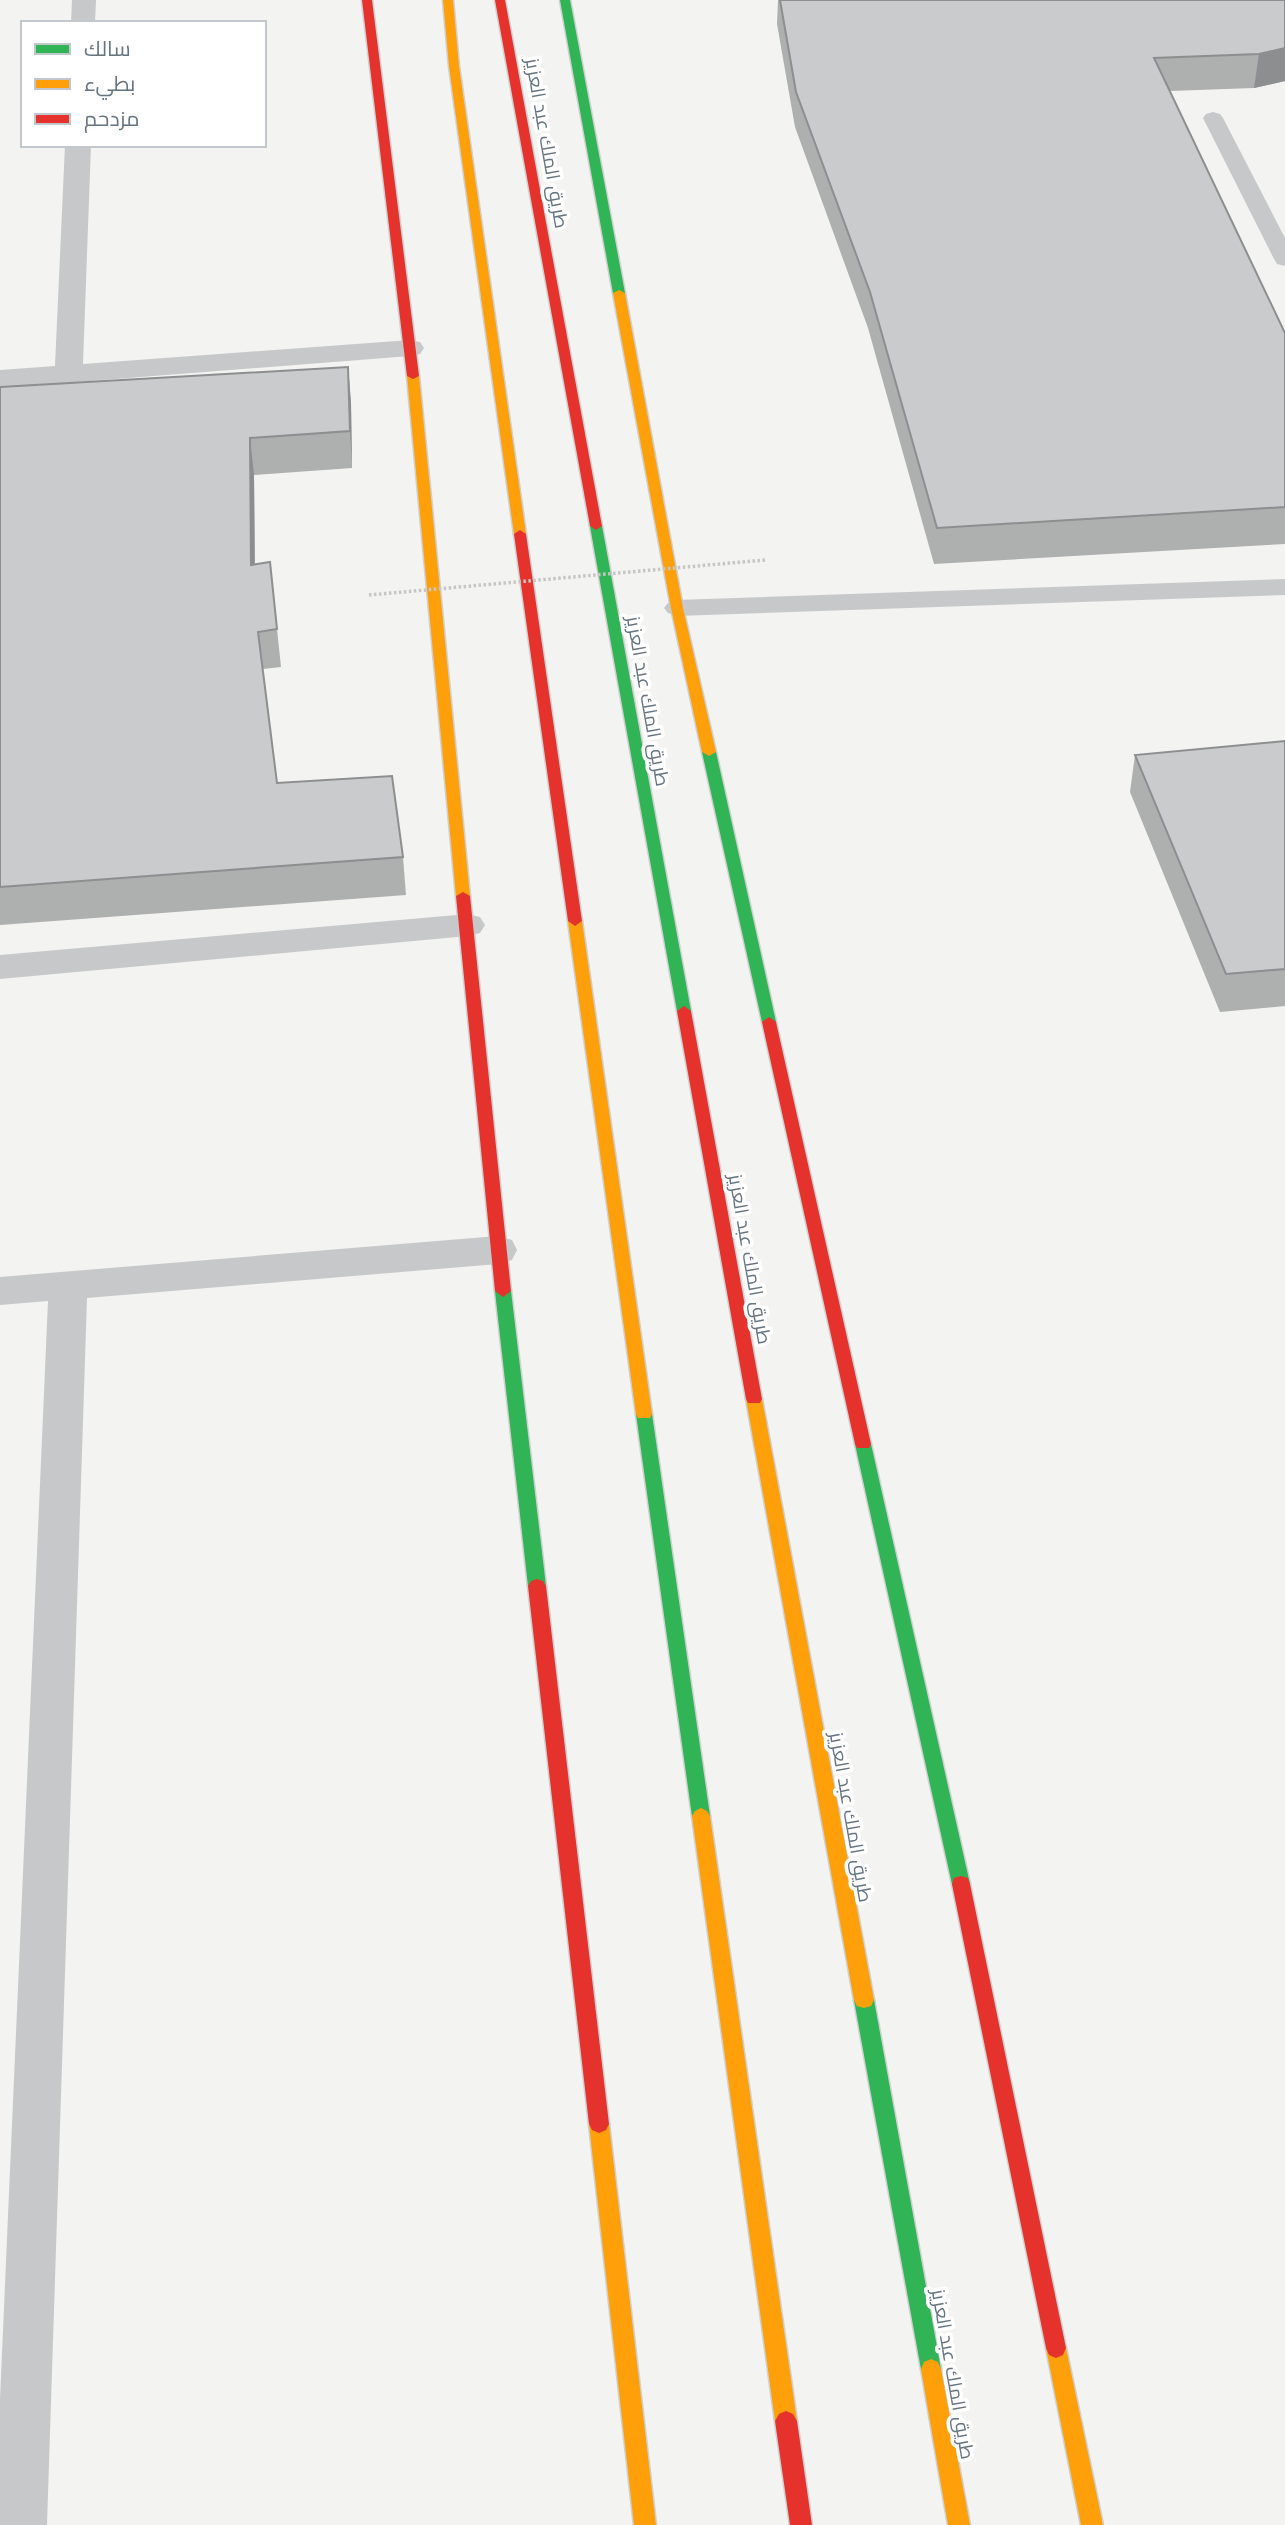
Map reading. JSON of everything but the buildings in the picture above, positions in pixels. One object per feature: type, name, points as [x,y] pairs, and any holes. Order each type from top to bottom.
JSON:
[{"type":"main road","points":[[367,0],[410,348],[498,1250],[645,2525]]},
{"type":"main road","points":[[565,0],[677,608],[970,1925],[1092,2525]]},
{"type":"main road","name":"طريق الملك عبد العزيز","points":[[500,1],[959,2525]]},
{"type":"main road","points":[[449,5],[458,93],[801,2525]]},
{"type":"street","points":[[83,0],[83,21]]},
{"type":"street","points":[[69,374],[78,147]]},
{"type":"street","points":[[0,379],[410,348]]},
{"type":"street","points":[[0,967],[468,925]]},
{"type":"street","points":[[0,1291],[498,1250]]},
{"type":"street","points":[[20,2525],[68,1285]]},
{"type":"lane","points":[[1213,118],[1285,259]]},
{"type":"lane","points":[[677,608],[1285,587]]},
{"type":"path","points":[[369,595],[765,560]]},
{"type":"traffic: fast","points":[[565,0],[619,293]]},
{"type":"traffic: fast","points":[[596,526],[684,1011]]},
{"type":"traffic: fast","points":[[709,752],[769,1022]]},
{"type":"traffic: fast","points":[[503,1291],[537,1586]]},
{"type":"traffic: fast","points":[[644,1414],[701,1816]]},
{"type":"traffic: fast","points":[[863,1444],[961,1884]]},
{"type":"traffic: fast","points":[[864,2000],[931,2369]]},
{"type":"traffic: slow","points":[[448,0],[454,66],[520,534]]},
{"type":"traffic: slow","points":[[619,293],[677,608],[709,752]]},
{"type":"traffic: slow","points":[[413,376],[463,896]]},
{"type":"traffic: slow","points":[[575,921],[644,1414]]},
{"type":"traffic: slow","points":[[754,1399],[864,2000]]},
{"type":"traffic: slow","points":[[701,1816],[786,2421]]},
{"type":"traffic: slow","points":[[599,2124],[645,2525]]},
{"type":"traffic: slow","points":[[1056,2348],[1092,2525]]},
{"type":"traffic: slow","points":[[931,2369],[959,2525]]},
{"type":"traffic: jam","points":[[367,0],[413,376]]},
{"type":"traffic: jam","points":[[500,0],[596,526]]},
{"type":"traffic: jam","points":[[520,534],[575,921]]},
{"type":"traffic: jam","points":[[463,896],[503,1291]]},
{"type":"traffic: jam","points":[[684,1011],[754,1399]]},
{"type":"traffic: jam","points":[[769,1022],[863,1444]]},
{"type":"traffic: jam","points":[[537,1586],[599,2124]]},
{"type":"traffic: jam","points":[[961,1884],[1056,2348]]},
{"type":"traffic: jam","points":[[786,2421],[801,2525]]}]
